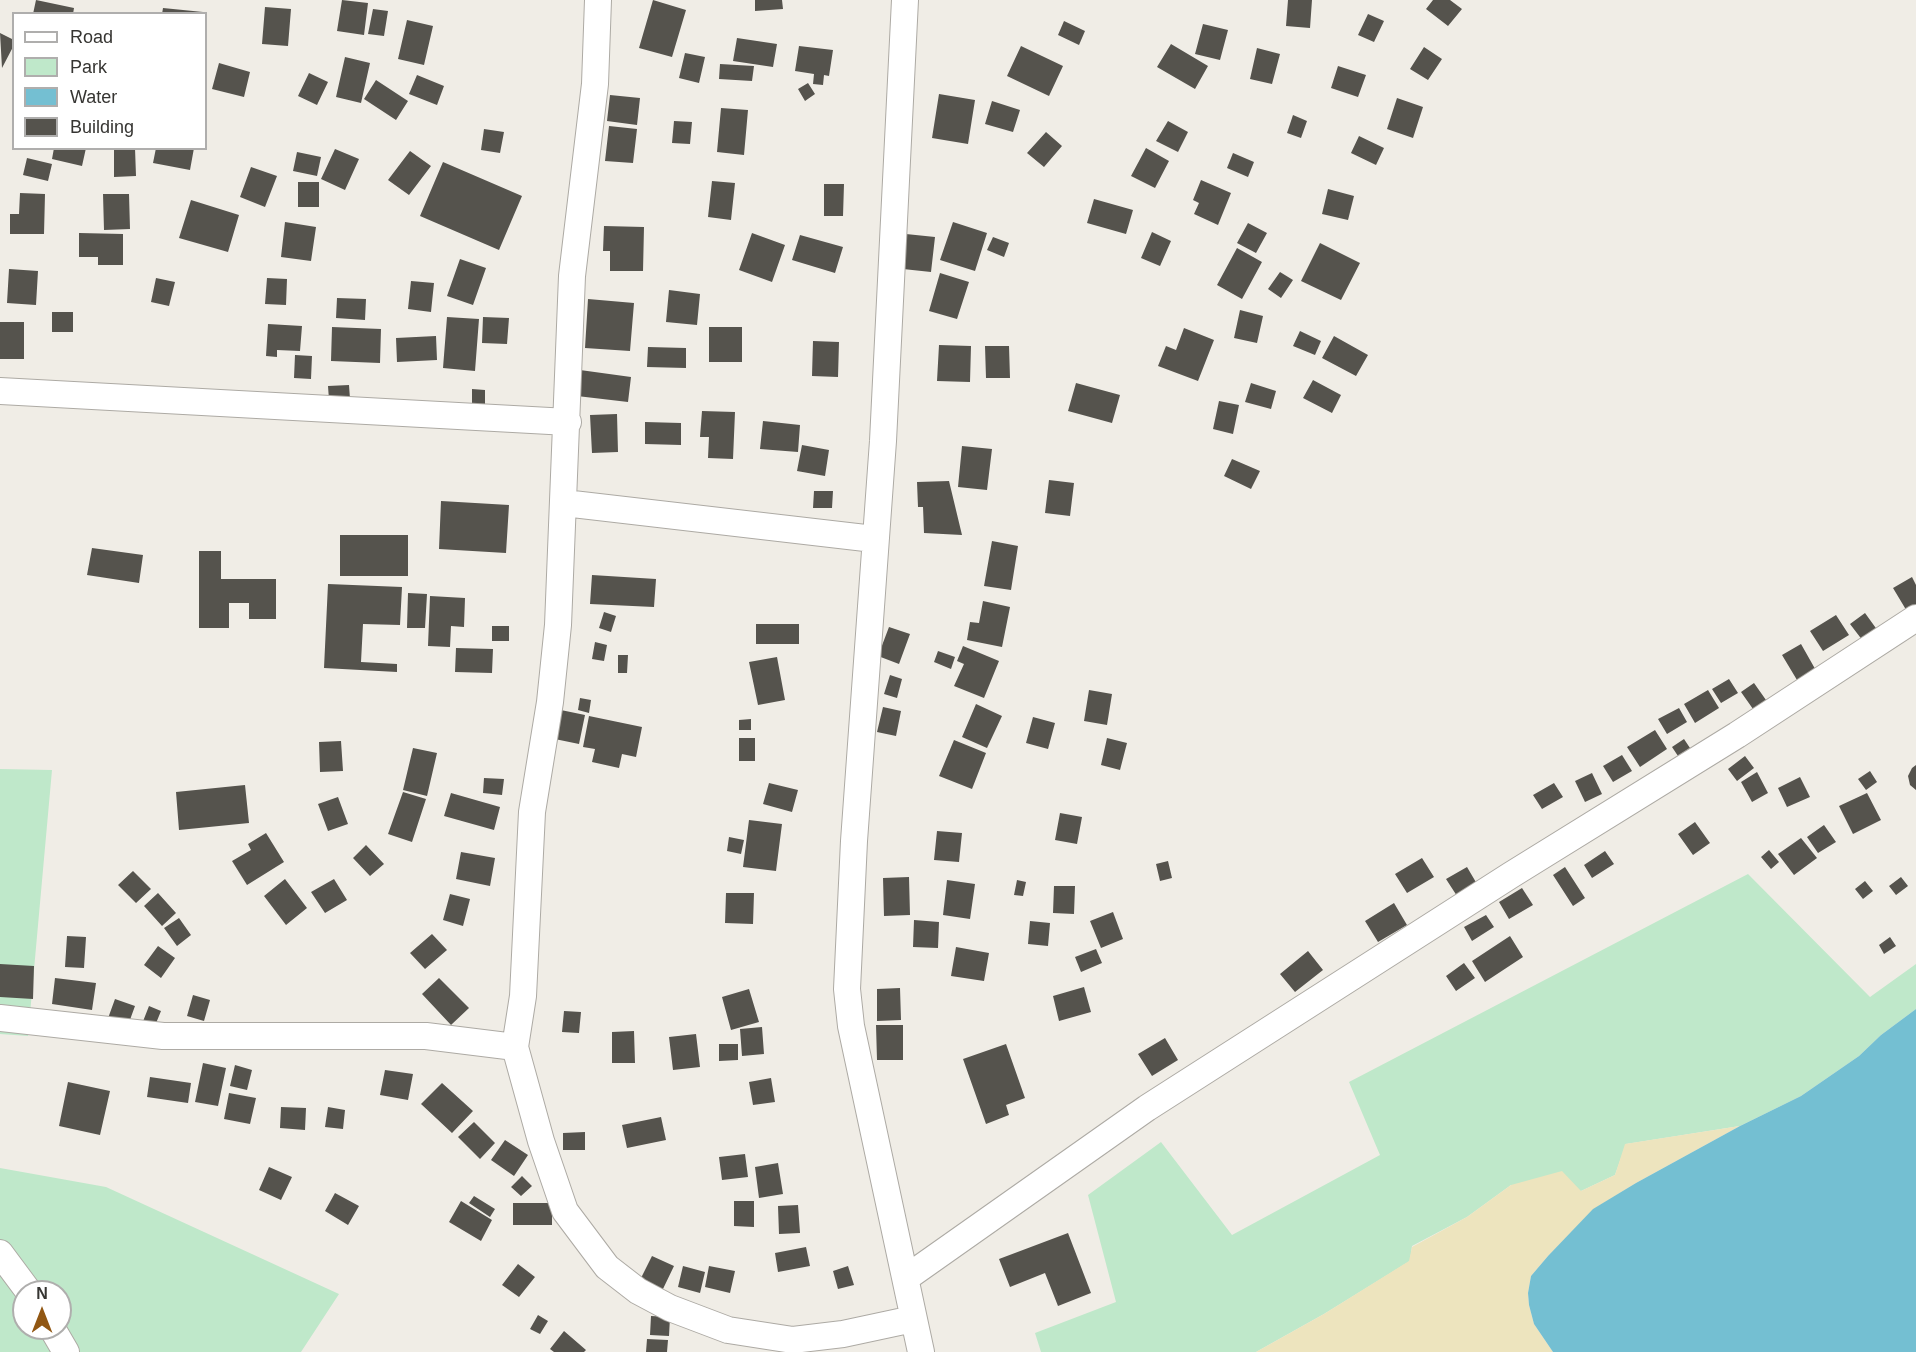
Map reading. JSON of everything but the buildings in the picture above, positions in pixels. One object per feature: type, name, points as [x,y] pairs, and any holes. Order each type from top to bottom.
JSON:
[{"type":"street","points":[[597,0],[595,84],[572,276],[558,625],[550,702],[532,812],[523,996],[515,1047],[541,1141],[565,1211],[607,1267],[638,1291],[670,1308],[728,1330],[793,1340],[843,1334],[913,1318]]},
{"type":"street","points":[[905,0],[884,418],[854,842],[847,989],[851,1026],[921,1352]]},
{"type":"street","points":[[0,391],[567,422]]},
{"type":"street","points":[[564,503],[874,539]]},
{"type":"street","points":[[906,1278],[1147,1108],[1511,875],[1737,735],[1916,618]]},
{"type":"street","points":[[0,1018],[164,1036],[426,1036],[515,1047]]},
{"type":"street","points":[[0,1253],[20,1280]]},
{"type":"green space","points":[[0,769],[52,770],[28,1036],[0,1034]]},
{"type":"green space","points":[[1748,874],[1870,997],[1916,964],[1916,1009],[1881,1035],[1859,1056],[1801,1096],[1740,1126],[1626,1144],[1615,1175],[1581,1191],[1511,1185],[1467,1217],[1412,1246],[1410,1261],[1324,1314],[1256,1352],[1041,1352],[1035,1333],[1116,1302],[1088,1195],[1161,1142],[1232,1235],[1380,1155],[1349,1082]]},
{"type":"green space","points":[[0,1168],[106,1187],[339,1294],[301,1352],[0,1352]]},
{"type":"sand","points":[[1740,1126],[1636,1183],[1594,1209],[1531,1276],[1528,1293],[1534,1324],[1553,1352],[1256,1352],[1324,1314],[1409,1261],[1412,1247],[1467,1217],[1511,1185],[1562,1171],[1581,1191],[1615,1175],[1625,1144]]},
{"type":"water","points":[[1916,1009],[1916,1352],[1553,1352],[1534,1324],[1528,1293],[1531,1276],[1593,1209],[1740,1126],[1801,1096],[1859,1056],[1881,1035]]}]
